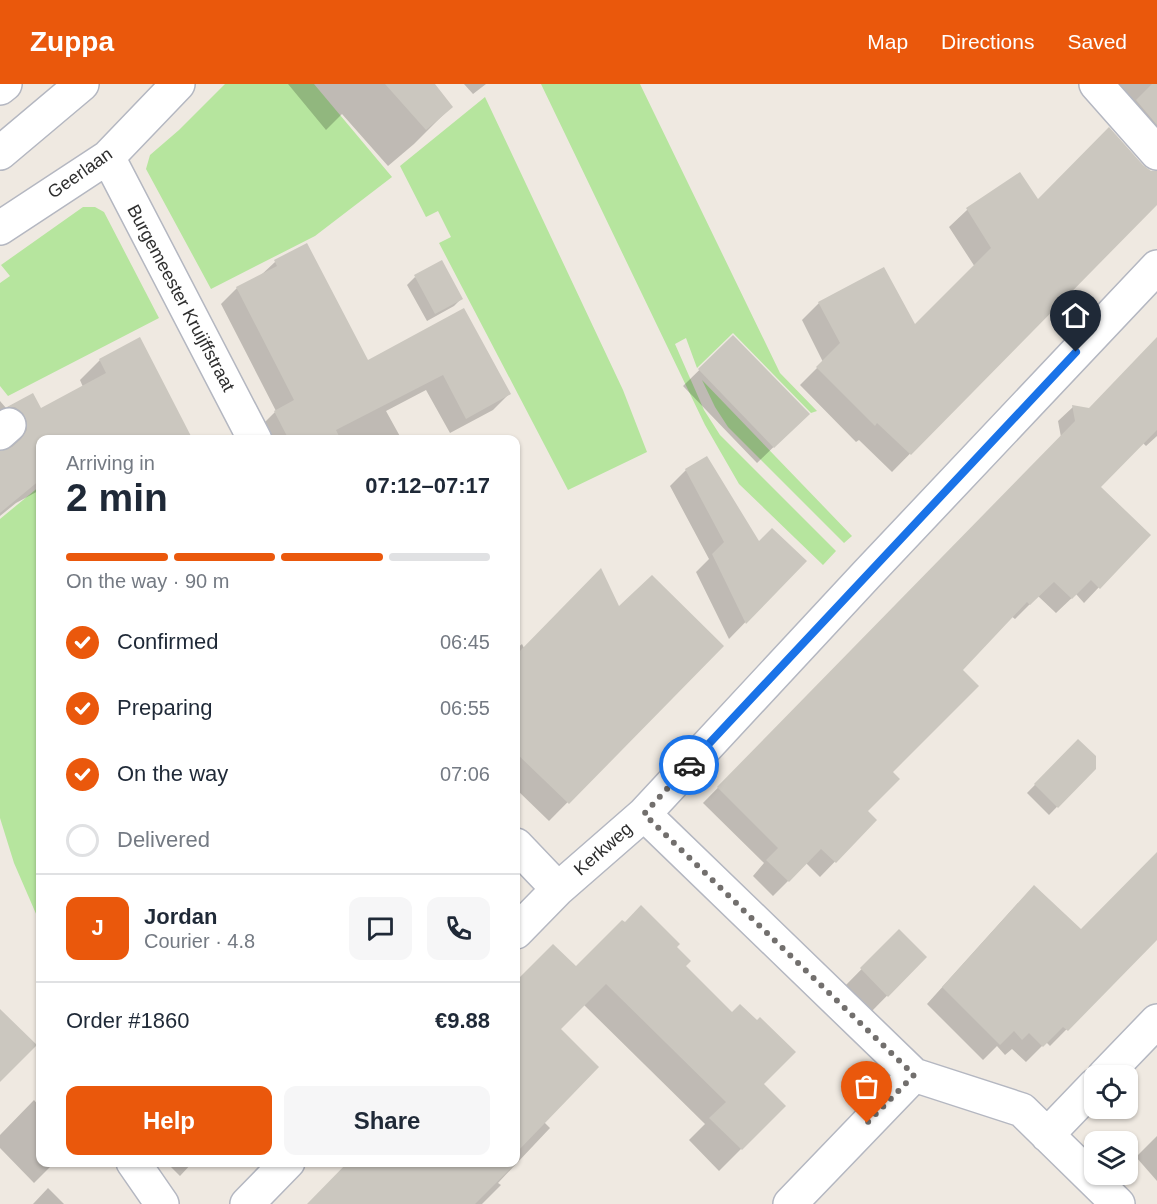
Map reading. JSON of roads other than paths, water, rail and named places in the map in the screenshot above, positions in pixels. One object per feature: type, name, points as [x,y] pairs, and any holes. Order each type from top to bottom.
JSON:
[{"type":"street","points":[[0,88],[5,84]]},
{"type":"street","points":[[0,153],[82,84]]},
{"type":"street","name":"Geerlaan","points":[[0,228],[108,157],[178,84]]},
{"type":"street","points":[[1096,84],[1157,153]]},
{"type":"street","name":"Burgemeester Kruijffstraat","points":[[108,157],[252,435]]},
{"type":"street","name":"Kerkweg","points":[[520,928],[558,889],[644,814],[1157,267]]},
{"type":"street","points":[[644,814],[914,1075],[1022,1110],[1118,1204]]},
{"type":"street","points":[[520,849],[558,889]]},
{"type":"street","points":[[1115,1065],[1157,1021]]},
{"type":"street","points":[[790,1204],[914,1075]]},
{"type":"street","points":[[1047,1135],[1084,1096]]},
{"type":"street","points":[[136,1167],[162,1204]]},
{"type":"street","points":[[247,1204],[283,1167]]}]
